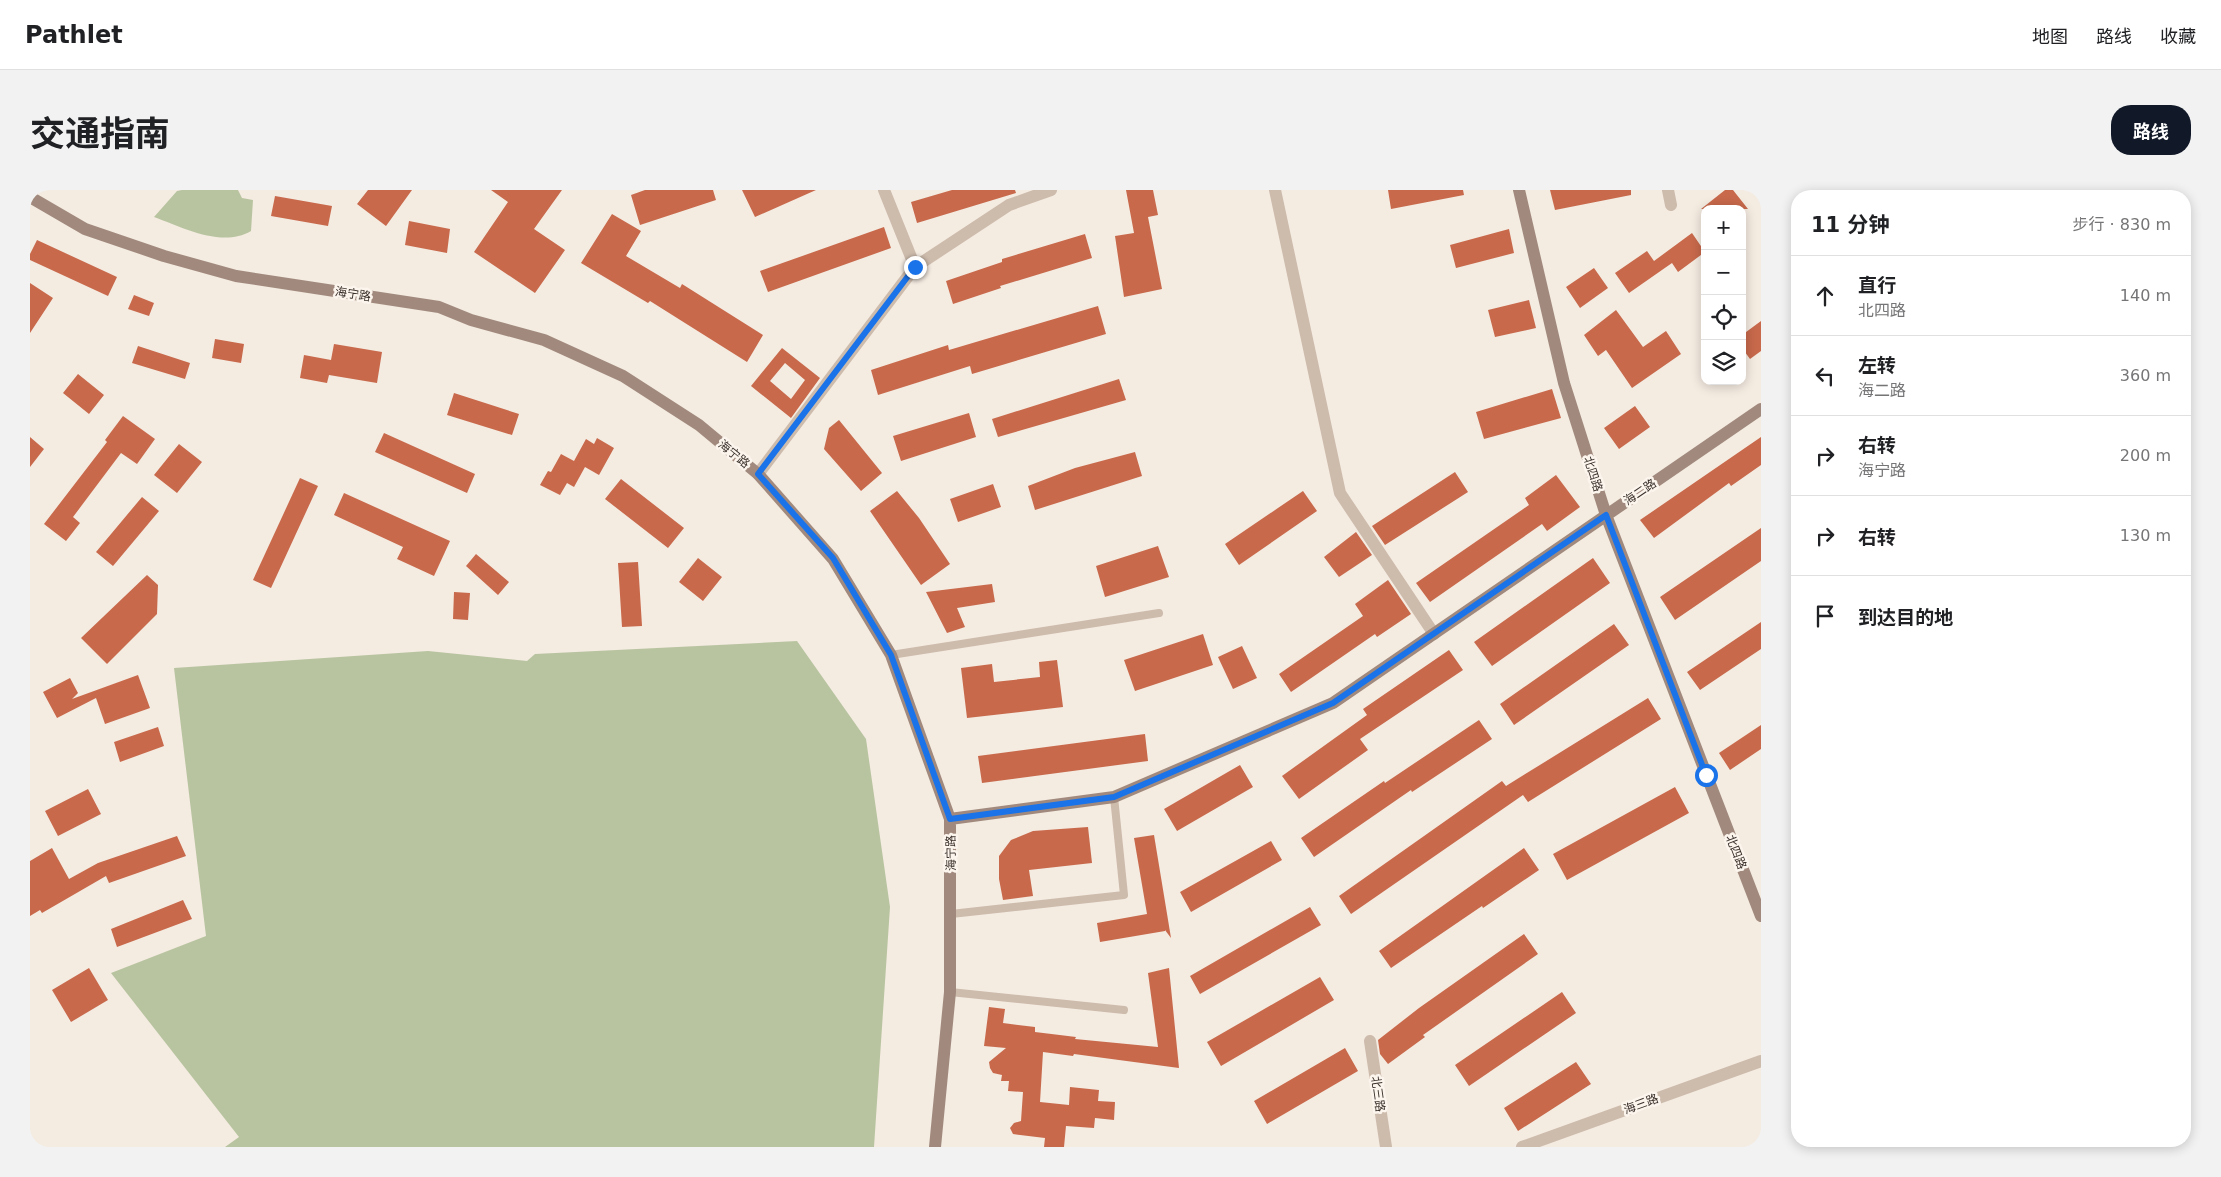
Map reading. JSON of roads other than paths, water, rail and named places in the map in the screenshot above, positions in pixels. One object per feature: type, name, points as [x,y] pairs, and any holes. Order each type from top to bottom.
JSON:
[{"type":"street","points":[[884,190],[915,267]]},
{"type":"street","points":[[758,474],[915,267],[1010,205],[1051,190]]},
{"type":"street","points":[[1275,190],[1340,493],[1434,634]]},
{"type":"street","name":"北四路","points":[[1519,190],[1564,383],[1606,515],[1761,916]]},
{"type":"street","points":[[1668,190],[1671,206]]},
{"type":"street","name":"海宁路","points":[[30,197],[85,229],[164,256],[236,276],[439,307],[471,320],[544,340],[623,376],[699,425],[758,474],[833,558],[891,655],[950,819],[950,992],[935,1147]]},
{"type":"street","name":"海二路","points":[[950,819],[1114,797],[1333,703],[1761,409]]},
{"type":"street","name":"北三路","points":[[1370,1041],[1386,1147]]},
{"type":"street","name":"海三路","points":[[1522,1147],[1761,1061]]},
{"type":"lane","points":[[891,655],[1159,612]]},
{"type":"lane","points":[[951,914],[1124,895],[1114,797]]},
{"type":"lane","points":[[950,992],[1124,1010]]}]
